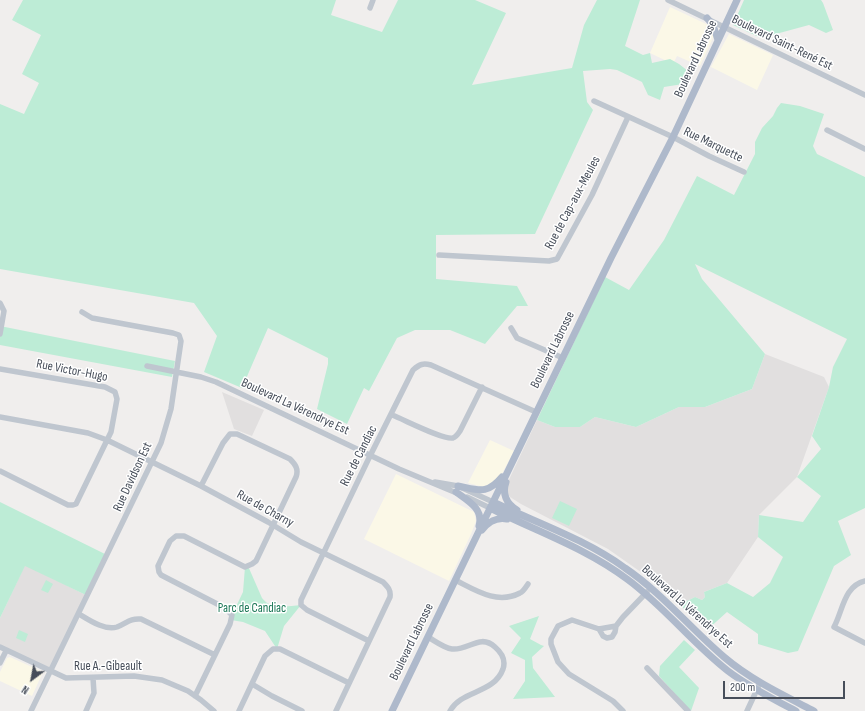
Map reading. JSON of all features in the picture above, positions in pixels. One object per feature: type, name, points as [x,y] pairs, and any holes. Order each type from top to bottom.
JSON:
[{"type":"main road","name":"Boulevard Labrosse","points":[[392,711],[611,258],[673,137],[737,0]]},
{"type":"main road","points":[[707,18],[715,29],[718,40]]},
{"type":"main road","points":[[457,489],[489,489],[496,484],[510,468]]},
{"type":"main road","points":[[510,468],[505,486],[506,498],[513,508],[529,518]]},
{"type":"main road","points":[[457,489],[477,508],[480,514],[480,523],[474,542]]},
{"type":"main road","name":"Boulevard La Vérendrye Est","points":[[491,505],[529,518],[603,554],[626,568],[651,588],[723,656],[746,674],[760,683],[814,711]]},
{"type":"main road","name":"Boulevard La Vérendrye Est","points":[[491,505],[521,523],[601,562],[620,574],[645,594],[729,672],[756,690],[796,711]]},
{"type":"main road","points":[[474,542],[483,528],[494,520],[504,518],[521,523]]},
{"type":"street","points":[[370,8],[373,0]]},
{"type":"street","name":"Boulevard Saint-René Est","points":[[668,0],[865,95]]},
{"type":"street","name":"Rue Marquette","points":[[594,101],[673,137],[744,172]]},
{"type":"street","name":"Rue de Cap-aux-Meules","points":[[439,255],[549,261],[557,259],[592,194],[628,117]]},
{"type":"street","points":[[827,130],[865,149]]},
{"type":"street","points":[[0,303],[4,311],[0,334]]},
{"type":"street","name":"Rue Davidson Est","points":[[31,711],[153,461],[168,425],[182,341],[176,334],[92,318],[82,312]]},
{"type":"street","points":[[512,328],[517,338],[563,358]]},
{"type":"street","name":"Rue de Candiac","points":[[369,641],[307,610],[301,605],[304,594],[323,553],[413,370],[420,364],[424,363],[431,365],[536,412]]},
{"type":"street","name":"Boulevard La Vérendrye Est","points":[[147,366],[201,377],[216,382],[370,456],[429,481],[457,489],[491,505]]},
{"type":"street","name":"Rue Victor-Hugo","points":[[0,369],[106,387],[113,390],[117,399],[107,440]]},
{"type":"street","points":[[392,415],[440,435],[452,438],[460,431],[482,387]]},
{"type":"street","name":"Rue de Charny","points":[[0,417],[88,433],[107,440],[153,461],[273,525],[301,542],[383,582],[390,589],[390,597],[336,711]]},
{"type":"street","points":[[195,696],[232,620],[230,613],[225,608],[164,577],[159,572],[159,563],[173,538],[179,535],[184,536],[245,567],[256,561],[297,473],[294,463],[290,459],[238,434],[230,434],[223,443],[201,486]]},
{"type":"street","points":[[0,471],[68,505],[73,505],[77,501],[107,440]]},
{"type":"street","points":[[455,580],[485,594],[500,598],[520,593],[528,584]]},
{"type":"street","points":[[865,581],[856,584],[851,590],[845,600],[834,627],[865,643]]},
{"type":"street","points":[[599,629],[603,636],[607,638],[612,637],[616,626],[623,617],[651,588]]},
{"type":"street","points":[[79,614],[109,628],[118,626],[132,619],[141,619],[215,655]]},
{"type":"street","points":[[616,626],[599,629],[572,620],[558,626],[552,639],[554,652],[558,662],[569,674],[613,701],[623,711]]},
{"type":"street","points":[[428,637],[451,649],[486,642],[493,645],[503,657],[504,667],[498,679],[493,684],[458,702],[450,711]]},
{"type":"street","name":"Rue A.-Gibeault","points":[[0,647],[50,672],[70,679],[134,676],[153,678],[171,684],[195,696],[214,711]]},
{"type":"street","points":[[239,711],[267,653],[276,648],[349,683]]},
{"type":"street","points":[[0,663],[6,651]]},
{"type":"street","points":[[647,668],[688,711]]},
{"type":"street","points":[[86,711],[94,693],[93,678]]},
{"type":"street","points":[[748,711],[760,683]]},
{"type":"street","points":[[252,684],[302,711]]},
{"type":"shaded area","points":[[670,7],[717,29],[700,66],[677,56],[673,64],[650,53]]},
{"type":"shaded area","points":[[729,34],[773,55],[757,90],[711,67]]},
{"type":"shaded area","points":[[765,354],[824,377],[829,387],[797,477],[759,515],[758,537],[727,583],[704,592],[705,597],[702,600],[695,597],[685,602],[678,603],[655,582],[608,549],[521,504],[510,497],[507,492],[506,486],[537,420],[555,427],[580,427],[595,417],[636,427],[679,407],[705,407],[752,389]]},
{"type":"shaded area","points":[[222,392],[264,410],[252,436],[234,429]]},
{"type":"shaded area","points":[[490,440],[514,451],[497,483],[484,487],[468,483]]},
{"type":"shaded area","points":[[396,474],[474,512],[476,521],[449,581],[364,539]]},
{"type":"shaded area","points":[[25,565],[88,596],[50,672],[0,647],[0,618]]},
{"type":"shaded area","points":[[10,657],[43,672],[32,696],[0,681],[0,672],[7,658]]},
{"type":"green space","points":[[23,0],[336,0],[331,15],[382,32],[398,0],[475,0],[506,13],[472,85],[572,68],[584,25],[597,0],[640,0],[625,46],[643,55],[650,53],[652,63],[670,59],[688,71],[683,84],[664,87],[660,100],[648,95],[642,82],[617,70],[610,69],[583,71],[587,102],[593,110],[535,234],[436,235],[436,279],[517,286],[528,306],[517,306],[485,344],[450,330],[415,330],[397,338],[369,391],[364,388],[347,424],[317,409],[328,364],[328,358],[268,328],[242,388],[204,372],[217,336],[194,303],[0,269],[0,104],[24,114],[39,83],[22,74],[41,35],[12,20]]},
{"type":"green space","points":[[744,0],[821,0],[833,30],[826,33],[809,25],[761,38],[733,25]]},
{"type":"green space","points":[[781,103],[800,106],[824,114],[813,146],[817,154],[865,177],[865,508],[838,521],[851,555],[834,566],[798,651],[788,653],[758,644],[758,634],[727,612],[707,630],[678,603],[685,602],[695,597],[702,600],[705,597],[704,592],[727,583],[753,597],[770,583],[783,557],[758,537],[759,515],[803,522],[821,496],[797,477],[821,449],[812,436],[829,387],[833,367],[847,339],[695,264],[702,279],[765,354],[752,389],[705,407],[679,407],[636,427],[595,417],[580,427],[555,427],[537,420],[605,277],[629,290],[664,240],[697,176],[734,195],[755,154],[755,142],[762,128],[773,116]]},
{"type":"green space","points":[[0,326],[175,361],[172,377],[0,345]]},
{"type":"green space","points":[[560,501],[577,509],[569,526],[552,518]]},
{"type":"green space","points":[[0,502],[107,555],[88,596],[25,566],[0,618]]},
{"type":"green space","name":"Parc de Candiac","points":[[248,566],[262,598],[266,602],[275,606],[301,605],[284,626],[277,649],[265,631],[243,622],[231,620],[243,592],[245,567]]},
{"type":"green space","points":[[46,580],[53,584],[48,593],[41,590]]},
{"type":"green space","points":[[539,616],[530,639],[544,646],[532,657],[533,668],[555,697],[513,699],[525,681],[525,660],[511,653],[521,638],[509,626]]},
{"type":"green space","points":[[19,630],[28,634],[25,642],[16,638]]},
{"type":"green space","points":[[684,640],[695,650],[679,667],[699,688],[691,711],[659,676],[660,666]]}]
